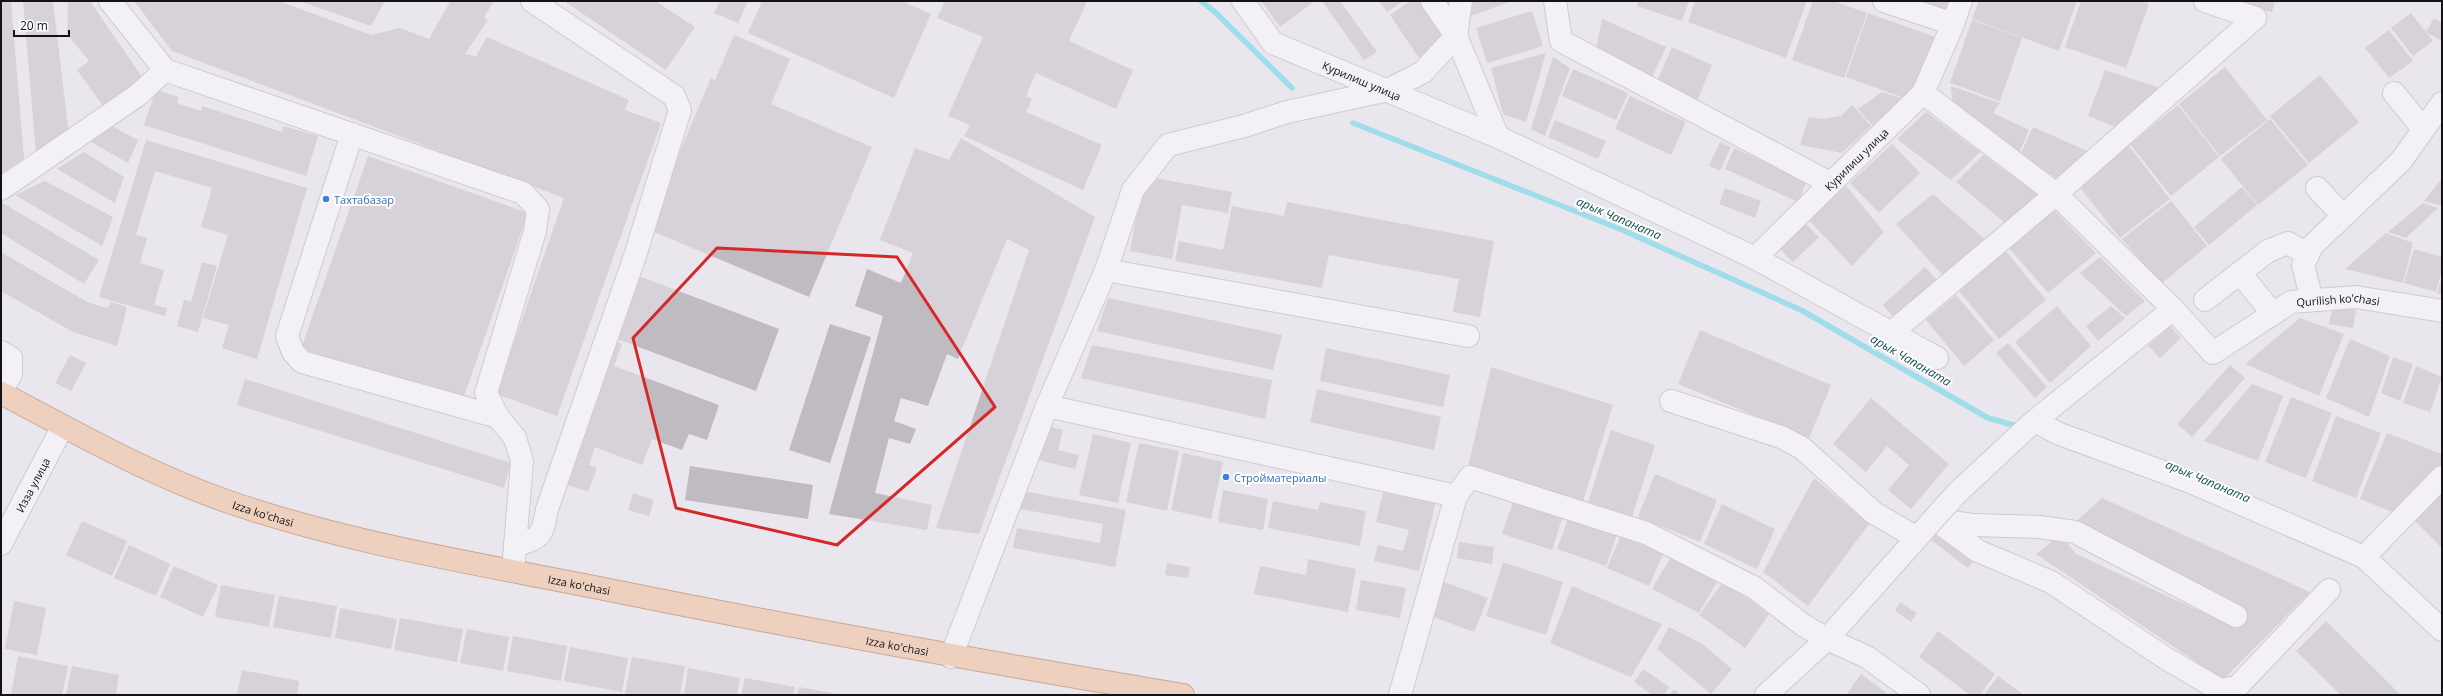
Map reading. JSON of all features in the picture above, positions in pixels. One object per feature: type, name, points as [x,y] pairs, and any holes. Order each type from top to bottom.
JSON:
[{"type":"main road","name":"Izza ko'chasi","points":[[1,392],[63,426],[185,486],[272,517],[322,531],[513,571],[951,657],[1183,695]]},
{"type":"street","points":[[110,1],[165,70],[523,192],[538,209],[535,231],[486,393],[498,416],[515,438],[522,461],[513,571]]},
{"type":"street","points":[[515,544],[535,539],[544,529],[548,509],[635,256],[680,110],[674,96],[532,1]]},
{"type":"street","name":"Курилиш улица","points":[[1243,1],[1273,43],[1498,137],[1755,258],[1923,93]]},
{"type":"street","points":[[1432,1],[1456,36],[1498,137]]},
{"type":"street","points":[[951,657],[1047,406],[1106,270],[1132,190],[1168,145],[1244,126],[1287,112],[1350,96],[1388,90],[1423,72],[1456,36],[1461,1]]},
{"type":"street","points":[[1555,1],[1561,41],[1830,183]]},
{"type":"street","points":[[1884,1],[1953,24]]},
{"type":"street","points":[[1766,695],[1826,639],[1957,493],[2034,423],[2173,309],[2056,194],[1923,93],[1953,24],[1961,1]]},
{"type":"street","points":[[1891,334],[2056,194],[2255,18],[2205,1]]},
{"type":"street","points":[[1,189],[138,95],[165,70]]},
{"type":"street","points":[[2394,93],[2424,129]]},
{"type":"street","points":[[2312,300],[2303,265],[2312,246],[2401,161],[2442,103]]},
{"type":"street","points":[[352,134],[287,336],[293,352],[302,362],[498,416]]},
{"type":"street","points":[[2317,188],[2343,216]]},
{"type":"street","points":[[2205,300],[2268,251],[2288,243],[2308,255]]},
{"type":"street","points":[[1755,258],[1937,358]]},
{"type":"street","points":[[1106,270],[1468,336]]},
{"type":"street","points":[[2240,273],[2273,314]]},
{"type":"street","name":"Qurilish ko'chasi","points":[[2173,309],[2213,353],[2292,302],[2356,297],[2442,311]]},
{"type":"street","points":[[1,352],[11,358],[11,374],[1,392]]},
{"type":"street","points":[[1671,401],[1781,437],[1802,448],[1874,513],[1925,529],[2050,582],[2167,659],[2220,690],[2237,687],[2329,590]]},
{"type":"street","points":[[1047,406],[1456,496]]},
{"type":"street","points":[[2034,423],[2057,433],[2188,481],[2364,557],[2442,630]]},
{"type":"street","name":"Изза улица","points":[[1,544],[63,426]]},
{"type":"street","points":[[1400,695],[1456,496],[1470,476],[1646,533],[1755,588],[1803,626],[1826,639],[1867,657],[1919,695]]},
{"type":"street","points":[[2364,557],[2442,477]]},
{"type":"street","points":[[1925,529],[1974,525],[2039,527],[2075,532],[2236,616]]},
{"type":"highlighted area","points":[[717,248],[897,257],[995,407],[837,545],[676,508],[633,338]]},
{"type":"building","points":[[1,1],[11,1],[24,159],[1,174]]},
{"type":"building","points":[[23,1],[53,1],[69,136],[36,153]]},
{"type":"building","points":[[68,1],[90,1],[142,77],[103,106],[77,70],[89,61],[67,34]]},
{"type":"building","points":[[134,1],[279,1],[371,35],[400,28],[429,39],[450,2],[449,1],[494,1],[484,17],[488,20],[465,54],[476,56],[487,37],[629,100],[625,110],[661,123],[557,416],[496,394],[564,198],[172,51]]},
{"type":"building","points":[[299,1],[385,1],[371,26]]},
{"type":"building","points":[[564,1],[655,1],[695,27],[666,70]]},
{"type":"building","points":[[720,1],[748,1],[738,23],[714,13]]},
{"type":"building","points":[[762,1],[902,1],[931,14],[894,98],[748,33]]},
{"type":"building","points":[[945,1],[1087,1],[1069,41],[1133,70],[1116,109],[1036,73],[1026,96],[1032,99],[1026,112],[1102,145],[1083,190],[964,136],[970,125],[948,116],[983,37],[937,18]]},
{"type":"building","points":[[1261,1],[1311,1],[1312,3],[1280,27]]},
{"type":"building","points":[[1322,1],[1340,1],[1377,52],[1364,60]]},
{"type":"building","points":[[1379,1],[1403,1],[1387,12]]},
{"type":"building","points":[[1410,1],[1423,1],[1448,38],[1419,58],[1390,15]]},
{"type":"building","points":[[1473,1],[1512,1],[1471,16]]},
{"type":"building","points":[[1639,1],[1689,1],[1682,21],[1637,6]]},
{"type":"building","points":[[1695,1],[1807,1],[1786,58],[1688,22]]},
{"type":"building","points":[[1813,1],[1833,1],[1867,13],[1844,78],[1792,60]]},
{"type":"building","points":[[1920,1],[1950,1],[1947,11]]},
{"type":"building","points":[[1979,1],[2077,1],[2059,51],[1972,19]]},
{"type":"building","points":[[2081,1],[2139,1],[2149,4],[2126,68],[2065,47]]},
{"type":"building","points":[[2217,1],[2275,1],[2272,12]]},
{"type":"building","points":[[1532,11],[1543,46],[1487,63],[1476,28]]},
{"type":"building","points":[[1868,13],[1938,38],[1918,87],[1904,98],[1846,77]]},
{"type":"building","points":[[2411,13],[2433,41],[2413,56],[2391,28]]},
{"type":"building","points":[[2434,18],[2442,23],[2442,41],[2426,32]]},
{"type":"building","points":[[1602,19],[1666,47],[1650,81],[1595,53]]},
{"type":"building","points":[[1972,20],[2022,38],[2000,101],[1950,83]]},
{"type":"building","points":[[2389,30],[2413,61],[2389,78],[2365,48]]},
{"type":"building","points":[[734,35],[790,59],[771,104],[872,147],[809,297],[647,229],[711,78],[715,80]]},
{"type":"building","points":[[1672,47],[1712,65],[1696,103],[1655,86]]},
{"type":"building","points":[[1546,53],[1526,122],[1503,114],[1491,68]]},
{"type":"building","points":[[1553,57],[1570,68],[1545,136],[1531,129]]},
{"type":"building","points":[[2225,67],[2267,120],[2220,156],[2179,104]]},
{"type":"building","points":[[1573,69],[1628,93],[1616,120],[1562,96]]},
{"type":"building","points":[[2105,70],[2163,89],[2121,129],[2088,116]]},
{"type":"building","points":[[2320,75],[2359,122],[2309,163],[2270,116]]},
{"type":"building","points":[[1951,86],[2000,103],[1993,113],[2029,130],[2019,154],[1953,111]]},
{"type":"building","points":[[156,90],[179,97],[177,103],[201,111],[202,106],[282,132],[284,126],[318,136],[306,176],[144,125]]},
{"type":"building","points":[[1882,92],[1903,99],[1872,125],[1858,109]]},
{"type":"building","points":[[1630,96],[1686,122],[1671,155],[1615,129]]},
{"type":"building","points":[[1852,105],[1871,126],[1842,153],[1800,145],[1809,117],[1822,119],[1841,116]]},
{"type":"building","points":[[2178,105],[2219,157],[2171,196],[2130,144]]},
{"type":"building","points":[[1926,112],[1980,152],[1951,180],[1897,139]]},
{"type":"building","points":[[2270,119],[2308,165],[2258,205],[2221,159]]},
{"type":"building","points":[[1555,120],[1606,141],[1598,159],[1548,137]]},
{"type":"building","points":[[108,124],[138,140],[128,163],[91,142]]},
{"type":"building","points":[[2033,127],[2092,153],[2062,182],[2020,155]]},
{"type":"building","points":[[961,138],[1095,217],[979,534],[936,528],[1029,250],[1007,239],[958,359],[947,354],[928,406],[901,398],[894,421],[916,429],[910,444],[889,438],[875,493],[932,505],[927,530],[829,514],[883,316],[855,306],[867,269],[901,283],[913,253],[880,240],[915,148],[949,160]]},
{"type":"building","points":[[146,140],[307,188],[257,359],[222,348],[229,325],[203,318],[228,235],[201,227],[212,188],[155,171],[136,235],[147,238],[140,263],[164,270],[154,305],[167,308],[165,316],[99,297]]},
{"type":"building","points":[[1720,142],[1731,147],[1720,171],[1709,166]]},
{"type":"building","points":[[1892,144],[1920,173],[1879,213],[1850,183]]},
{"type":"building","points":[[2128,145],[2170,199],[2120,238],[2078,185]]},
{"type":"building","points":[[1734,148],[1807,181],[1798,202],[1725,169]]},
{"type":"building","points":[[84,152],[124,177],[115,203],[57,169]]},
{"type":"building","points":[[1983,155],[2038,194],[2006,224],[1956,182]]},
{"type":"building","points":[[368,156],[528,213],[461,405],[301,349]]},
{"type":"building","points":[[1144,176],[1232,192],[1228,213],[1182,205],[1172,259],[1130,251]]},
{"type":"building","points":[[2442,178],[2442,206],[2424,201]]},
{"type":"building","points":[[45,181],[113,217],[102,246],[15,195]]},
{"type":"building","points":[[1846,186],[1884,232],[1852,266],[1809,220]]},
{"type":"building","points":[[2242,187],[2257,205],[2209,245],[2194,227]]},
{"type":"building","points":[[1725,188],[1761,201],[1755,218],[1719,204]]},
{"type":"building","points":[[1933,194],[1988,242],[1946,279],[1896,224]]},
{"type":"building","points":[[2171,201],[2207,246],[2161,284],[2122,239]]},
{"type":"building","points":[[1,202],[99,260],[84,284],[1,233]]},
{"type":"building","points":[[1287,202],[1494,241],[1480,317],[1453,312],[1459,279],[1329,255],[1322,288],[1175,261],[1179,241],[1223,250],[1232,206],[1284,216]]},
{"type":"building","points":[[2423,203],[2438,208],[2406,238],[2388,232]]},
{"type":"building","points":[[2053,209],[2096,253],[2048,293],[2009,248]]},
{"type":"building","points":[[1805,223],[1819,237],[1793,262],[1779,248]]},
{"type":"building","points":[[2386,233],[2413,243],[2403,283],[2345,269]]},
{"type":"building","points":[[2414,249],[2442,257],[2442,270],[2436,292],[2404,283]]},
{"type":"building","points":[[2005,250],[2046,300],[1999,339],[1959,291]]},
{"type":"building","points":[[1,252],[87,302],[107,308],[111,302],[127,307],[117,346],[73,332],[1,291]]},
{"type":"building","points":[[2100,257],[2145,301],[2126,316],[2080,273]]},
{"type":"building","points":[[202,262],[217,266],[198,332],[177,326],[184,300],[191,302]]},
{"type":"building","points":[[1925,267],[1941,284],[1897,321],[1883,305]]},
{"type":"building","points":[[636,275],[779,329],[756,391],[612,337]]},
{"type":"building","points":[[2442,277],[2442,295],[2437,293]]},
{"type":"building","points":[[1956,295],[1994,340],[1964,366],[1926,320]]},
{"type":"building","points":[[1108,298],[1282,335],[1273,370],[1097,331]]},
{"type":"building","points":[[2057,306],[2091,346],[2050,383],[2015,342]]},
{"type":"building","points":[[2111,306],[2125,318],[2098,341],[2086,326]]},
{"type":"building","points":[[2333,306],[2356,310],[2353,328],[2329,324]]},
{"type":"building","points":[[2300,318],[2344,334],[2319,396],[2245,364]]},
{"type":"building","points":[[830,324],[871,337],[830,463],[789,450]]},
{"type":"building","points":[[2170,326],[2181,338],[2160,358],[2148,346]]},
{"type":"building","points":[[1700,330],[1831,385],[1809,438],[1678,384]]},
{"type":"building","points":[[608,338],[622,344],[614,366],[719,405],[707,440],[689,434],[682,450],[652,439],[642,465],[595,447],[589,465],[597,468],[588,492],[557,481]]},
{"type":"building","points":[[2350,339],[2390,356],[2369,417],[2326,398]]},
{"type":"building","points":[[2008,343],[2047,387],[2035,398],[1996,353]]},
{"type":"building","points":[[1092,345],[1272,380],[1265,419],[1081,378]]},
{"type":"building","points":[[1326,348],[1450,375],[1443,407],[1320,381]]},
{"type":"building","points":[[70,355],[86,363],[71,391],[55,383]]},
{"type":"building","points":[[2393,357],[2413,364],[2400,401],[2381,393]]},
{"type":"building","points":[[2230,365],[2245,378],[2192,437],[2177,424]]},
{"type":"building","points":[[2416,366],[2442,377],[2430,412],[2403,403]]},
{"type":"building","points":[[1491,367],[1613,405],[1583,501],[1468,467]]},
{"type":"building","points":[[245,379],[511,463],[504,488],[237,405]]},
{"type":"building","points":[[2252,384],[2283,396],[2258,461],[2204,441]]},
{"type":"building","points":[[1317,389],[1441,417],[1434,450],[1310,422]]},
{"type":"building","points":[[2291,397],[2332,413],[2306,478],[2265,462]]},
{"type":"building","points":[[1871,398],[1949,464],[1911,509],[1888,490],[1909,465],[1887,446],[1866,472],[1833,444]]},
{"type":"building","points":[[2336,416],[2381,433],[2356,498],[2312,481]]},
{"type":"building","points":[[1047,426],[1063,430],[1058,450],[1079,455],[1075,469],[1038,460]]},
{"type":"building","points":[[1611,430],[1655,445],[1632,517],[1588,502]]},
{"type":"building","points":[[2387,433],[2442,454],[2442,464],[2395,513],[2360,499]]},
{"type":"building","points":[[1093,434],[1131,443],[1118,503],[1079,495]]},
{"type":"building","points":[[1139,443],[1179,451],[1167,511],[1126,502]]},
{"type":"building","points":[[1183,453],[1223,462],[1211,519],[1171,510]]},
{"type":"building","points":[[690,466],[813,485],[808,519],[685,500]]},
{"type":"building","points":[[1655,474],[1717,500],[1700,542],[1638,517]]},
{"type":"building","points":[[1814,478],[1869,524],[1808,606],[1763,572]]},
{"type":"building","points":[[1384,488],[1436,501],[1419,571],[1374,561],[1378,545],[1403,551],[1409,530],[1376,522]]},
{"type":"building","points":[[1223,490],[1268,499],[1263,530],[1218,522]]},
{"type":"building","points":[[1023,491],[1126,510],[1115,567],[1013,548],[1017,528],[1100,543],[1103,524],[1020,509]]},
{"type":"building","points":[[633,493],[654,500],[649,516],[628,510]]},
{"type":"building","points":[[2442,494],[2442,548],[2415,521]]},
{"type":"building","points":[[2102,498],[2310,592],[2223,680],[2036,554],[2060,535],[2076,554],[2230,625],[2246,609],[2086,535],[2072,525]]},
{"type":"building","points":[[1514,499],[1563,515],[1552,550],[1502,534]]},
{"type":"building","points":[[1273,501],[1318,510],[1320,502],[1366,511],[1360,546],[1268,528]]},
{"type":"building","points":[[1722,504],[1775,529],[1757,569],[1704,544]]},
{"type":"building","points":[[1569,517],[1617,534],[1606,566],[1557,549]]},
{"type":"building","points":[[82,521],[127,541],[112,576],[66,555]]},
{"type":"building","points":[[1940,528],[1978,556],[1968,568],[1931,540]]},
{"type":"building","points":[[1621,535],[1663,554],[1649,586],[1607,568]]},
{"type":"building","points":[[1459,542],[1494,547],[1492,564],[1457,558]]},
{"type":"building","points":[[129,545],[170,564],[156,596],[114,578]]},
{"type":"building","points":[[1672,555],[1718,580],[1699,613],[1652,589]]},
{"type":"building","points":[[1308,559],[1356,569],[1348,612],[1254,594],[1260,566],[1306,575]]},
{"type":"building","points":[[1503,562],[1563,582],[1546,635],[1486,616]]},
{"type":"building","points":[[1167,563],[1190,567],[1188,578],[1165,575]]},
{"type":"building","points":[[174,566],[218,585],[203,617],[160,597]]},
{"type":"building","points":[[1361,580],[1406,588],[1400,618],[1356,610]]},
{"type":"building","points":[[1439,580],[1488,598],[1474,632],[1426,614]]},
{"type":"building","points":[[1724,581],[1769,614],[1745,648],[1699,615]]},
{"type":"building","points":[[221,585],[275,595],[269,627],[215,617]]},
{"type":"building","points":[[1572,586],[1662,624],[1631,677],[1550,643]]},
{"type":"building","points":[[279,596],[337,606],[331,638],[273,627]]},
{"type":"building","points":[[14,601],[46,608],[37,655],[5,649]]},
{"type":"building","points":[[1900,602],[1917,613],[1911,622],[1895,611]]},
{"type":"building","points":[[340,608],[397,619],[391,649],[335,638]]},
{"type":"building","points":[[400,618],[463,629],[457,662],[394,650]]},
{"type":"building","points":[[2326,621],[2401,695],[2341,695],[2296,651]]},
{"type":"building","points":[[1669,627],[1701,643],[1732,669],[1711,694],[1657,649]]},
{"type":"building","points":[[467,629],[509,637],[503,671],[460,663]]},
{"type":"building","points":[[1938,631],[1995,674],[1980,695],[1970,695],[1919,657]]},
{"type":"building","points":[[513,636],[567,646],[561,681],[507,671]]},
{"type":"building","points":[[570,647],[628,658],[622,692],[564,681]]},
{"type":"building","points":[[18,656],[68,666],[62,695],[11,695]]},
{"type":"building","points":[[632,657],[685,666],[680,695],[638,695],[625,693]]},
{"type":"building","points":[[72,666],[119,675],[116,695],[66,695]]},
{"type":"building","points":[[688,668],[740,678],[737,695],[684,695]]},
{"type":"building","points":[[1643,669],[1669,687],[1664,695],[1652,695],[1634,682]]},
{"type":"building","points":[[242,670],[299,681],[297,695],[237,695]]},
{"type":"building","points":[[1861,674],[1889,695],[1846,695]]},
{"type":"building","points":[[1998,676],[2024,695],[1984,695]]},
{"type":"building","points":[[745,678],[795,687],[793,695],[741,695]]},
{"type":"building","points":[[799,687],[837,694],[837,695],[797,695]]},
{"type":"building","points":[[1674,689],[1681,695],[1669,695]]},
{"type":"waterway","name":"арык Чапаната","points":[[1201,1],[1215,12],[1292,88]]},
{"type":"waterway","name":"арык Чапаната","points":[[1353,123],[1620,229],[1801,310],[1988,418],[2020,427]]},
{"type":"place","name":"Тахтабазар","points":[[326,199]]},
{"type":"place","name":"Стройматериалы","points":[[1226,477]]}]
